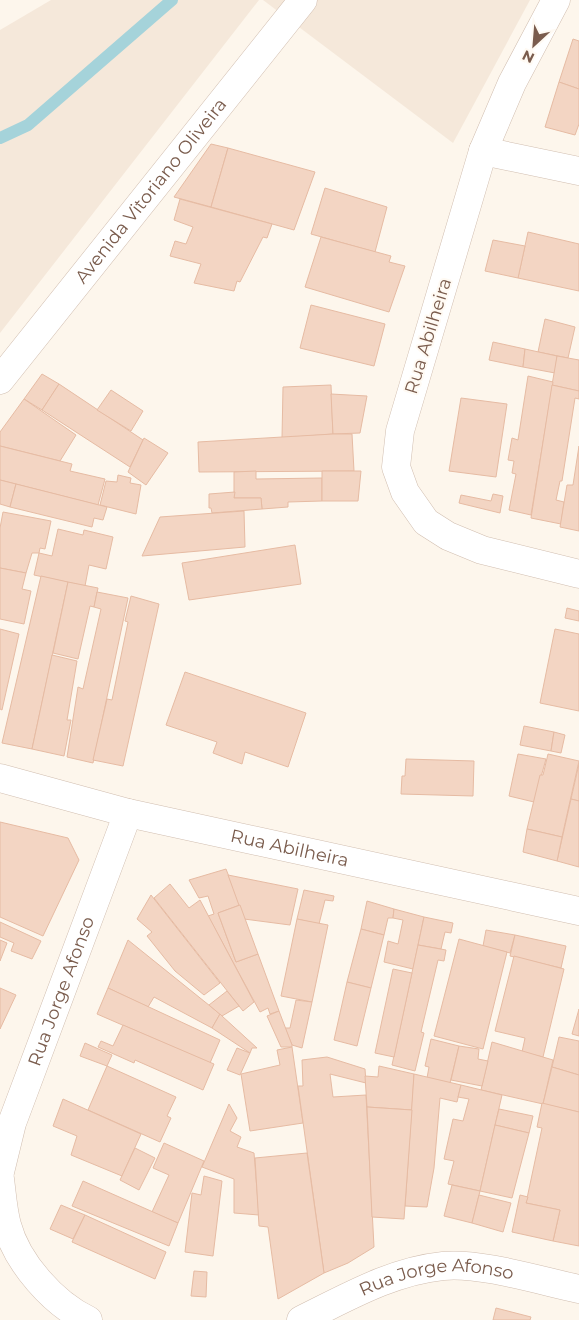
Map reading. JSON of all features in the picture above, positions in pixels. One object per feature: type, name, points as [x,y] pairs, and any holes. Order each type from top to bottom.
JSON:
[{"type":"street","name":"Avenida Vitoriano Oliveira","points":[[0,380],[303,0]]},
{"type":"street","name":"Rua Abilheira","points":[[556,0],[512,84],[483,151],[400,431],[396,467],[405,492],[426,522],[448,536],[482,550],[579,574]]},
{"type":"street","points":[[483,151],[579,171]]},
{"type":"street","name":"Rua Abilheira","points":[[0,778],[128,813],[579,911]]},
{"type":"street","name":"Rua Jorge Afonso","points":[[0,1172],[12,1123],[128,813]]},
{"type":"street","points":[[0,1179],[7,1226],[28,1270],[72,1312],[88,1320]]},
{"type":"street","name":"Rua Jorge Afonso","points":[[300,1320],[370,1287],[411,1272],[444,1266],[471,1266],[579,1288]]},
{"type":"shaded area","points":[[51,0],[259,0],[0,333],[0,30]]},
{"type":"shaded area","points":[[263,0],[530,0],[453,143]]},
{"type":"building","points":[[573,39],[579,41],[579,89],[559,82]]},
{"type":"building","points":[[559,82],[579,89],[579,124],[575,135],[545,127]]},
{"type":"building","points":[[211,144],[228,148],[211,207],[174,197]]},
{"type":"building","points":[[228,148],[315,172],[294,230],[211,207]]},
{"type":"building","points":[[325,188],[387,207],[375,252],[311,234]]},
{"type":"building","points":[[180,199],[272,224],[267,238],[263,237],[240,282],[237,281],[234,291],[194,283],[201,264],[170,256],[175,241],[186,244],[193,227],[174,220]]},
{"type":"building","points":[[528,232],[579,244],[579,291],[518,278]]},
{"type":"building","points":[[321,237],[391,256],[389,262],[405,266],[389,312],[305,287]]},
{"type":"building","points":[[493,240],[525,246],[518,278],[485,271]]},
{"type":"building","points":[[311,305],[385,324],[374,366],[300,348]]},
{"type":"building","points":[[545,319],[575,327],[568,358],[538,352]]},
{"type":"building","points":[[493,342],[525,349],[523,367],[489,360]]},
{"type":"building","points":[[525,349],[557,356],[555,373],[523,367]]},
{"type":"building","points":[[557,356],[579,360],[579,391],[552,385]]},
{"type":"building","points":[[42,374],[59,384],[42,410],[24,399]]},
{"type":"building","points":[[528,376],[553,382],[531,515],[509,510],[516,474],[512,473],[514,461],[508,460],[512,438],[518,440]]},
{"type":"building","points":[[59,384],[143,440],[130,467],[42,410]]},
{"type":"building","points":[[331,385],[333,434],[282,438],[283,387]]},
{"type":"building","points":[[552,385],[579,391],[579,399],[575,398],[562,481],[560,481],[556,500],[564,502],[561,524],[531,518]]},
{"type":"building","points":[[111,390],[143,411],[131,431],[97,410]]},
{"type":"building","points":[[331,394],[367,396],[360,433],[333,434]]},
{"type":"building","points":[[461,398],[507,404],[496,477],[449,471]]},
{"type":"building","points":[[24,399],[76,435],[60,461],[0,446],[0,432]]},
{"type":"building","points":[[352,434],[354,471],[199,472],[198,442]]},
{"type":"building","points":[[144,438],[168,453],[146,485],[128,472]]},
{"type":"building","points":[[0,446],[72,464],[70,471],[105,479],[98,505],[0,480]]},
{"type":"building","points":[[579,446],[579,531],[560,527],[567,485],[573,485]]},
{"type":"building","points":[[256,471],[256,479],[322,478],[322,501],[288,502],[288,507],[262,509],[261,498],[234,498],[234,472]]},
{"type":"building","points":[[322,471],[361,471],[358,501],[322,501]]},
{"type":"building","points":[[118,475],[131,478],[130,483],[141,485],[136,514],[100,505],[106,481],[117,482]]},
{"type":"building","points":[[0,480],[16,484],[10,507],[0,504]]},
{"type":"building","points":[[16,484],[107,507],[103,520],[94,518],[92,527],[10,507]]},
{"type":"building","points":[[235,492],[234,498],[261,498],[262,509],[212,513],[211,508],[209,508],[209,494]]},
{"type":"building","points":[[493,494],[503,496],[500,513],[459,503],[461,495],[491,501]]},
{"type":"building","points":[[244,511],[245,547],[142,556],[160,517]]},
{"type":"building","points":[[3,512],[51,521],[45,549],[40,548],[39,553],[32,553],[26,573],[0,568],[0,528]]},
{"type":"building","points":[[58,529],[83,535],[84,530],[113,537],[106,569],[89,565],[85,586],[34,575],[39,553],[52,556]]},
{"type":"building","points":[[295,545],[301,584],[189,600],[182,563]]},
{"type":"building","points":[[0,568],[26,573],[22,589],[31,591],[24,624],[0,619]]},
{"type":"building","points":[[41,576],[68,582],[32,749],[2,743]]},
{"type":"building","points":[[68,582],[98,588],[94,607],[90,606],[78,659],[53,653]]},
{"type":"building","points":[[97,592],[128,598],[93,763],[67,757],[78,687],[83,689],[101,609],[94,607]]},
{"type":"building","points":[[131,596],[159,604],[123,766],[93,760],[107,699],[112,700],[128,622],[125,621]]},
{"type":"building","points":[[567,608],[579,611],[579,621],[565,618]]},
{"type":"building","points":[[0,629],[19,634],[2,710],[0,709]]},
{"type":"building","points":[[555,629],[579,634],[579,711],[540,703]]},
{"type":"building","points":[[52,655],[77,661],[67,720],[71,720],[64,756],[32,749]]},
{"type":"building","points":[[185,672],[306,713],[288,767],[245,752],[242,764],[213,753],[217,742],[166,725]]},
{"type":"building","points":[[524,726],[554,732],[551,751],[520,745]]},
{"type":"building","points":[[554,732],[565,735],[561,753],[551,751]]},
{"type":"building","points":[[518,754],[546,759],[534,802],[509,796]]},
{"type":"building","points":[[548,754],[579,761],[562,837],[527,829],[540,775],[543,775]]},
{"type":"building","points":[[406,759],[474,761],[473,796],[401,794],[402,776],[405,776]]},
{"type":"building","points":[[579,764],[579,801],[571,799]]},
{"type":"building","points":[[571,799],[579,801],[579,867],[557,861]]},
{"type":"building","points":[[0,822],[68,838],[79,860],[43,936],[0,917]]},
{"type":"building","points":[[527,829],[562,837],[557,861],[523,852]]},
{"type":"building","points":[[226,869],[240,905],[218,913],[236,962],[258,954],[279,1011],[270,1014],[268,1008],[260,1012],[208,916],[214,914],[208,896],[199,898],[189,880]]},
{"type":"building","points":[[228,875],[298,889],[290,925],[244,919]]},
{"type":"building","points":[[170,884],[189,908],[200,900],[254,1002],[243,1011],[154,898]]},
{"type":"building","points":[[304,890],[334,896],[333,901],[325,900],[319,924],[297,919]]},
{"type":"building","points":[[151,895],[220,983],[204,995],[175,971],[147,936],[152,932],[137,919]]},
{"type":"building","points":[[367,901],[394,909],[393,918],[388,918],[384,935],[361,929]]},
{"type":"building","points":[[240,905],[258,954],[236,962],[218,913]]},
{"type":"building","points":[[394,909],[424,917],[413,969],[384,962],[388,941],[398,944],[403,920],[393,918]]},
{"type":"building","points":[[424,917],[453,923],[451,933],[445,932],[441,949],[418,945]]},
{"type":"building","points":[[297,919],[328,925],[312,1002],[281,996]]},
{"type":"building","points":[[0,922],[41,941],[32,959],[11,951],[14,943],[0,937]]},
{"type":"building","points":[[361,929],[384,935],[371,988],[347,982]]},
{"type":"building","points":[[486,930],[515,935],[510,953],[483,946]]},
{"type":"building","points":[[515,935],[566,946],[561,968],[510,956]]},
{"type":"building","points":[[459,939],[507,952],[483,1049],[434,1036]]},
{"type":"building","points":[[0,940],[7,943],[0,961]]},
{"type":"building","points":[[128,940],[220,1014],[212,1028],[154,997],[148,1007],[108,988]]},
{"type":"building","points":[[418,945],[446,950],[444,961],[438,960],[421,1032],[424,1033],[415,1071],[392,1065]]},
{"type":"building","points":[[514,956],[564,969],[543,1057],[522,1052],[525,1038],[495,1031]]},
{"type":"building","points":[[393,969],[412,973],[394,1057],[375,1053]]},
{"type":"building","points":[[347,982],[371,988],[357,1046],[334,1040]]},
{"type":"building","points":[[0,988],[16,995],[0,1029]]},
{"type":"building","points":[[108,988],[220,1040],[210,1063],[97,1014]]},
{"type":"building","points":[[227,991],[239,1006],[222,1016],[209,1005]]},
{"type":"building","points":[[296,1000],[312,1002],[302,1048],[292,1045],[285,1028],[290,1028]]},
{"type":"building","points":[[579,1009],[579,1036],[572,1034]]},
{"type":"building","points":[[279,1011],[292,1047],[281,1047],[267,1016]]},
{"type":"building","points":[[220,1014],[257,1048],[252,1048],[250,1053],[212,1028]]},
{"type":"building","points":[[123,1025],[214,1064],[203,1090],[135,1060],[134,1063],[98,1047],[101,1041],[113,1046]]},
{"type":"building","points":[[559,1037],[579,1041],[579,1075],[552,1067]]},
{"type":"building","points":[[431,1039],[459,1046],[450,1083],[427,1078],[429,1067],[425,1066]]},
{"type":"building","points":[[492,1042],[553,1060],[543,1104],[481,1090]]},
{"type":"building","points":[[85,1043],[112,1055],[107,1066],[80,1056]]},
{"type":"building","points":[[459,1046],[479,1049],[478,1059],[488,1061],[482,1086],[451,1080]]},
{"type":"building","points":[[292,1047],[303,1123],[250,1131],[241,1074],[280,1065],[277,1050]]},
{"type":"building","points":[[237,1048],[250,1053],[240,1075],[227,1070]]},
{"type":"building","points":[[327,1057],[365,1069],[366,1083],[330,1074],[333,1097],[366,1095],[374,1247],[348,1263],[324,1273],[298,1086],[303,1086],[302,1060]]},
{"type":"building","points":[[107,1066],[176,1097],[167,1116],[171,1118],[160,1142],[88,1110]]},
{"type":"building","points":[[379,1066],[414,1074],[412,1110],[367,1107],[365,1076],[378,1077]]},
{"type":"building","points":[[552,1067],[579,1075],[579,1112],[543,1104]]},
{"type":"building","points":[[414,1074],[461,1085],[457,1102],[440,1098],[434,1168],[427,1207],[405,1206]]},
{"type":"building","points":[[461,1085],[502,1095],[480,1191],[448,1184],[454,1161],[444,1159],[453,1119],[463,1121],[469,1099],[458,1097]]},
{"type":"building","points":[[63,1099],[141,1134],[122,1176],[71,1155],[77,1136],[53,1126]]},
{"type":"building","points":[[542,1103],[579,1112],[579,1246],[553,1241],[560,1210],[526,1203],[542,1128],[537,1127]]},
{"type":"building","points":[[229,1104],[237,1118],[230,1131],[241,1137],[237,1147],[254,1153],[259,1215],[234,1213],[234,1179],[202,1167]]},
{"type":"building","points":[[367,1107],[412,1110],[404,1219],[372,1217]]},
{"type":"building","points":[[499,1109],[533,1116],[529,1133],[495,1125]]},
{"type":"building","points":[[495,1125],[529,1133],[512,1198],[480,1191]]},
{"type":"building","points":[[164,1143],[204,1161],[178,1223],[152,1212],[169,1175],[153,1168]]},
{"type":"building","points":[[135,1148],[155,1158],[139,1190],[120,1180]]},
{"type":"building","points":[[307,1153],[324,1273],[278,1299],[268,1227],[259,1226],[255,1158]]},
{"type":"building","points":[[204,1176],[222,1181],[213,1256],[185,1252],[192,1193],[201,1195]]},
{"type":"building","points":[[83,1181],[178,1223],[169,1246],[72,1206]]},
{"type":"building","points":[[452,1185],[480,1191],[472,1223],[444,1216]]},
{"type":"building","points":[[479,1195],[511,1203],[503,1232],[472,1223]]},
{"type":"building","points":[[520,1195],[528,1197],[526,1203],[560,1210],[553,1241],[512,1232]]},
{"type":"building","points":[[61,1205],[85,1215],[73,1239],[50,1229]]},
{"type":"building","points":[[85,1215],[166,1252],[155,1279],[72,1242]]},
{"type":"building","points":[[194,1271],[207,1272],[206,1297],[191,1296]]},
{"type":"building","points":[[496,1308],[531,1317],[530,1320],[493,1320]]},
{"type":"waterway","points":[[0,138],[28,125],[172,0]]}]
